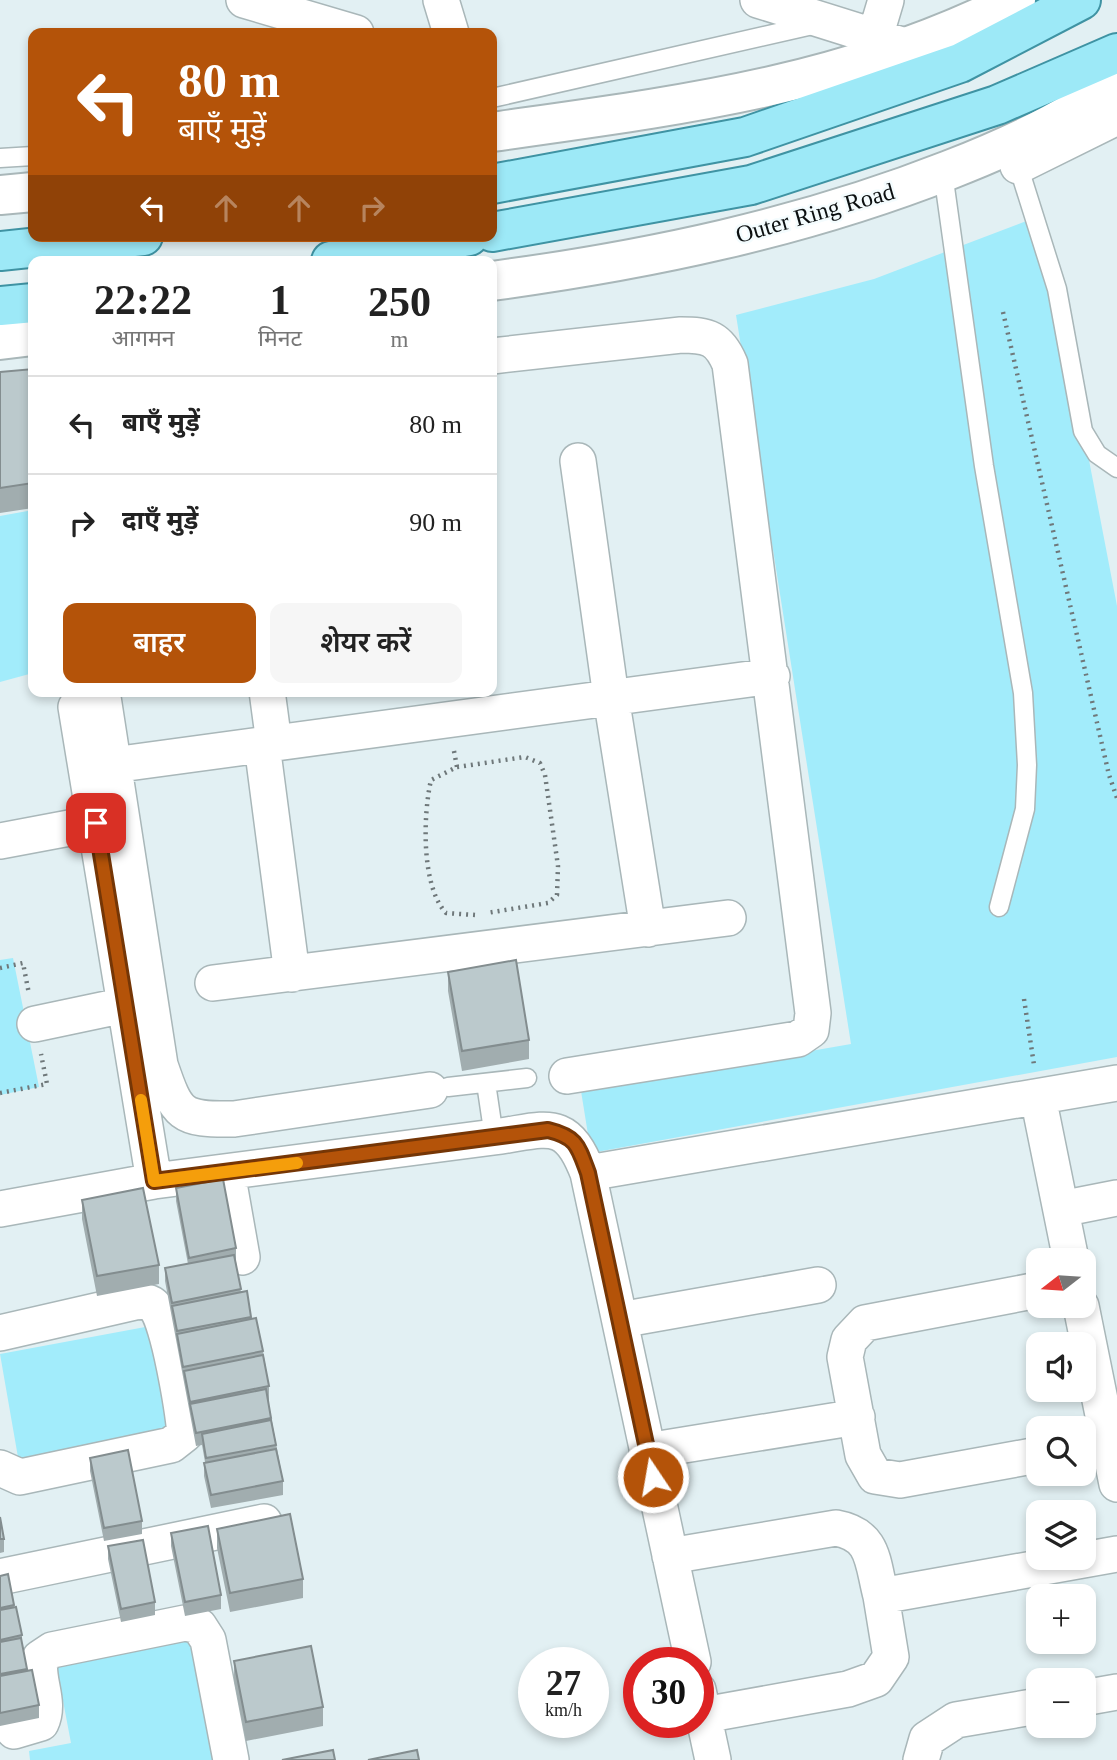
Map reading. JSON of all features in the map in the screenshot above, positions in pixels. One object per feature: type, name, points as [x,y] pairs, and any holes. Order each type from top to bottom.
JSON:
[{"type":"main road","points":[[497,183],[745,137],[960,63],[1081,0]]},
{"type":"main road","name":"Outer Ring Road","points":[[497,231],[751,185],[997,106],[1117,53]]},
{"type":"main road","points":[[0,251],[86,242]]},
{"type":"main road","points":[[359,256],[436,242]]},
{"type":"main road","points":[[0,306],[28,303]]},
{"type":"street","points":[[244,0],[339,28]]},
{"type":"street","points":[[441,0],[449,28]]},
{"type":"street","points":[[758,0],[892,42]]},
{"type":"street","points":[[886,0],[892,42]]},
{"type":"street","points":[[497,131],[716,100],[865,63],[892,42],[962,27],[1016,0]]},
{"type":"street","name":"Outer Ring Road","points":[[497,280],[583,269],[752,234],[867,202],[943,173],[1015,156],[1117,82]]},
{"type":"street","points":[[1015,156],[1117,117]]},
{"type":"street","points":[[0,194],[28,192]]},
{"type":"street","points":[[497,355],[702,335],[716,340],[730,364],[813,1013],[811,1030],[798,1039],[567,1076]]},
{"type":"street","points":[[0,340],[28,337]]},
{"type":"street","points":[[578,461],[611,697],[648,929]]},
{"type":"street","points":[[113,765],[268,744],[440,710],[611,697],[772,676]]},
{"type":"street","points":[[267,697],[268,744],[292,974]]},
{"type":"street","points":[[89,699],[113,765],[160,1065],[170,1095],[180,1111],[207,1120],[234,1119],[439,1089]]},
{"type":"street","points":[[89,699],[96,823],[154,1181]]},
{"type":"street","points":[[0,841],[96,823]]},
{"type":"street","points":[[214,983],[728,918]]},
{"type":"street","points":[[35,1024],[125,1005]]},
{"type":"street","points":[[588,1173],[1117,1083]]},
{"type":"street","points":[[1038,1097],[1069,1248]]},
{"type":"street","points":[[0,1209],[154,1181],[495,1136],[548,1130],[568,1135],[579,1148],[588,1173],[689,1647]]},
{"type":"street","points":[[227,1172],[242,1256]]},
{"type":"street","points":[[1061,1209],[1117,1198]]},
{"type":"street","points":[[620,1320],[818,1285]]},
{"type":"street","points":[[1026,1292],[865,1323],[849,1340],[845,1357],[863,1455],[876,1476],[900,1480],[1026,1456]]},
{"type":"street","points":[[0,1334],[146,1301],[155,1306],[163,1324],[183,1411],[185,1434],[171,1445],[20,1477],[0,1468]]},
{"type":"street","points":[[1086,1318],[1106,1372],[1096,1444],[1117,1484]]},
{"type":"street","points":[[648,1451],[856,1417]]},
{"type":"street","points":[[0,1577],[274,1520]]},
{"type":"street","points":[[670,1556],[836,1528],[856,1531],[867,1543],[881,1596],[891,1657],[876,1679],[848,1689],[714,1701]]},
{"type":"street","points":[[881,1596],[1117,1554]]},
{"type":"street","points":[[11,1741],[41,1723],[46,1711],[38,1667],[40,1658],[52,1650],[185,1623],[199,1626],[208,1640],[231,1760]]},
{"type":"street","points":[[1096,1696],[1117,1692]]},
{"type":"street","points":[[920,1760],[928,1740],[956,1720],[1026,1708]]},
{"type":"street","points":[[708,1738],[713,1760]]},
{"type":"lane","points":[[497,97],[828,22]]},
{"type":"lane","points":[[0,158],[28,156]]},
{"type":"lane","points":[[1015,156],[1057,289],[1083,431],[1097,454],[1117,468]]},
{"type":"lane","points":[[943,173],[984,466],[1023,694],[1027,765],[1025,809],[999,906]]},
{"type":"lane","points":[[439,1089],[527,1078]]},
{"type":"lane","points":[[486,1083],[495,1136]]},
{"type":"path","points":[[1003,312],[1109,775],[1117,798]]},
{"type":"path","points":[[440,710],[457,767]]},
{"type":"path","points":[[525,757],[540,763],[545,775],[558,866],[557,895],[548,903],[475,915],[446,913],[436,901],[424,810],[431,780],[457,767],[525,757]]},
{"type":"path","points":[[0,968],[23,963],[47,1084],[0,1093]]},
{"type":"path","points":[[1024,999],[1038,1097]]},
{"type":"shaded area","points":[[1042,215],[1117,606],[1117,1057],[591,1153],[581,1091],[851,1044],[736,315],[874,279]]},
{"type":"shaded area","points":[[28,511],[28,674],[0,682],[0,516]]},
{"type":"shaded area","points":[[13,958],[39,1087],[0,1095],[0,960]]},
{"type":"shaded area","points":[[156,1325],[176,1434],[19,1463],[0,1354]]},
{"type":"shaded area","points":[[197,1639],[219,1760],[30,1760],[29,1751],[71,1743],[56,1664]]},
{"type":"building","points":[[28,369],[28,484],[0,488],[0,372]]},
{"type":"building","points":[[516,960],[529,1040],[462,1051],[448,972]]},
{"type":"building","points":[[223,1179],[236,1248],[189,1258],[176,1188]]},
{"type":"building","points":[[143,1188],[159,1265],[97,1276],[82,1200]]},
{"type":"building","points":[[234,1255],[241,1289],[172,1303],[165,1268]]},
{"type":"building","points":[[247,1291],[251,1317],[177,1331],[172,1306]]},
{"type":"building","points":[[256,1318],[263,1351],[183,1367],[177,1334]]},
{"type":"building","points":[[263,1355],[269,1386],[190,1402],[184,1371]]},
{"type":"building","points":[[266,1389],[271,1418],[196,1433],[190,1404]]},
{"type":"building","points":[[271,1420],[276,1445],[206,1458],[202,1434]]},
{"type":"building","points":[[276,1449],[283,1481],[211,1495],[204,1463]]},
{"type":"building","points":[[128,1450],[142,1521],[104,1528],[90,1458]]},
{"type":"building","points":[[290,1514],[303,1579],[230,1593],[217,1529]]},
{"type":"building","points":[[0,1517],[4,1539],[0,1539]]},
{"type":"building","points":[[208,1526],[221,1595],[185,1602],[171,1533]]},
{"type":"building","points":[[143,1540],[155,1602],[121,1609],[108,1546]]},
{"type":"building","points":[[8,1574],[14,1605],[0,1608],[0,1576]]},
{"type":"building","points":[[16,1607],[22,1635],[0,1640],[0,1610]]},
{"type":"building","points":[[21,1638],[27,1669],[0,1674],[0,1642]]},
{"type":"building","points":[[311,1646],[323,1707],[246,1722],[234,1661]]},
{"type":"building","points":[[32,1670],[39,1705],[0,1713],[0,1676]]},
{"type":"building","points":[[333,1750],[335,1760],[282,1760]]},
{"type":"building","points":[[417,1750],[419,1760],[368,1760]]},
{"type":"slow traffic","points":[[141,1100],[154,1181],[297,1163]]},
{"type":"route","points":[[96,823],[154,1181],[548,1130],[568,1135],[579,1148],[588,1173],[653,1477]]}]
